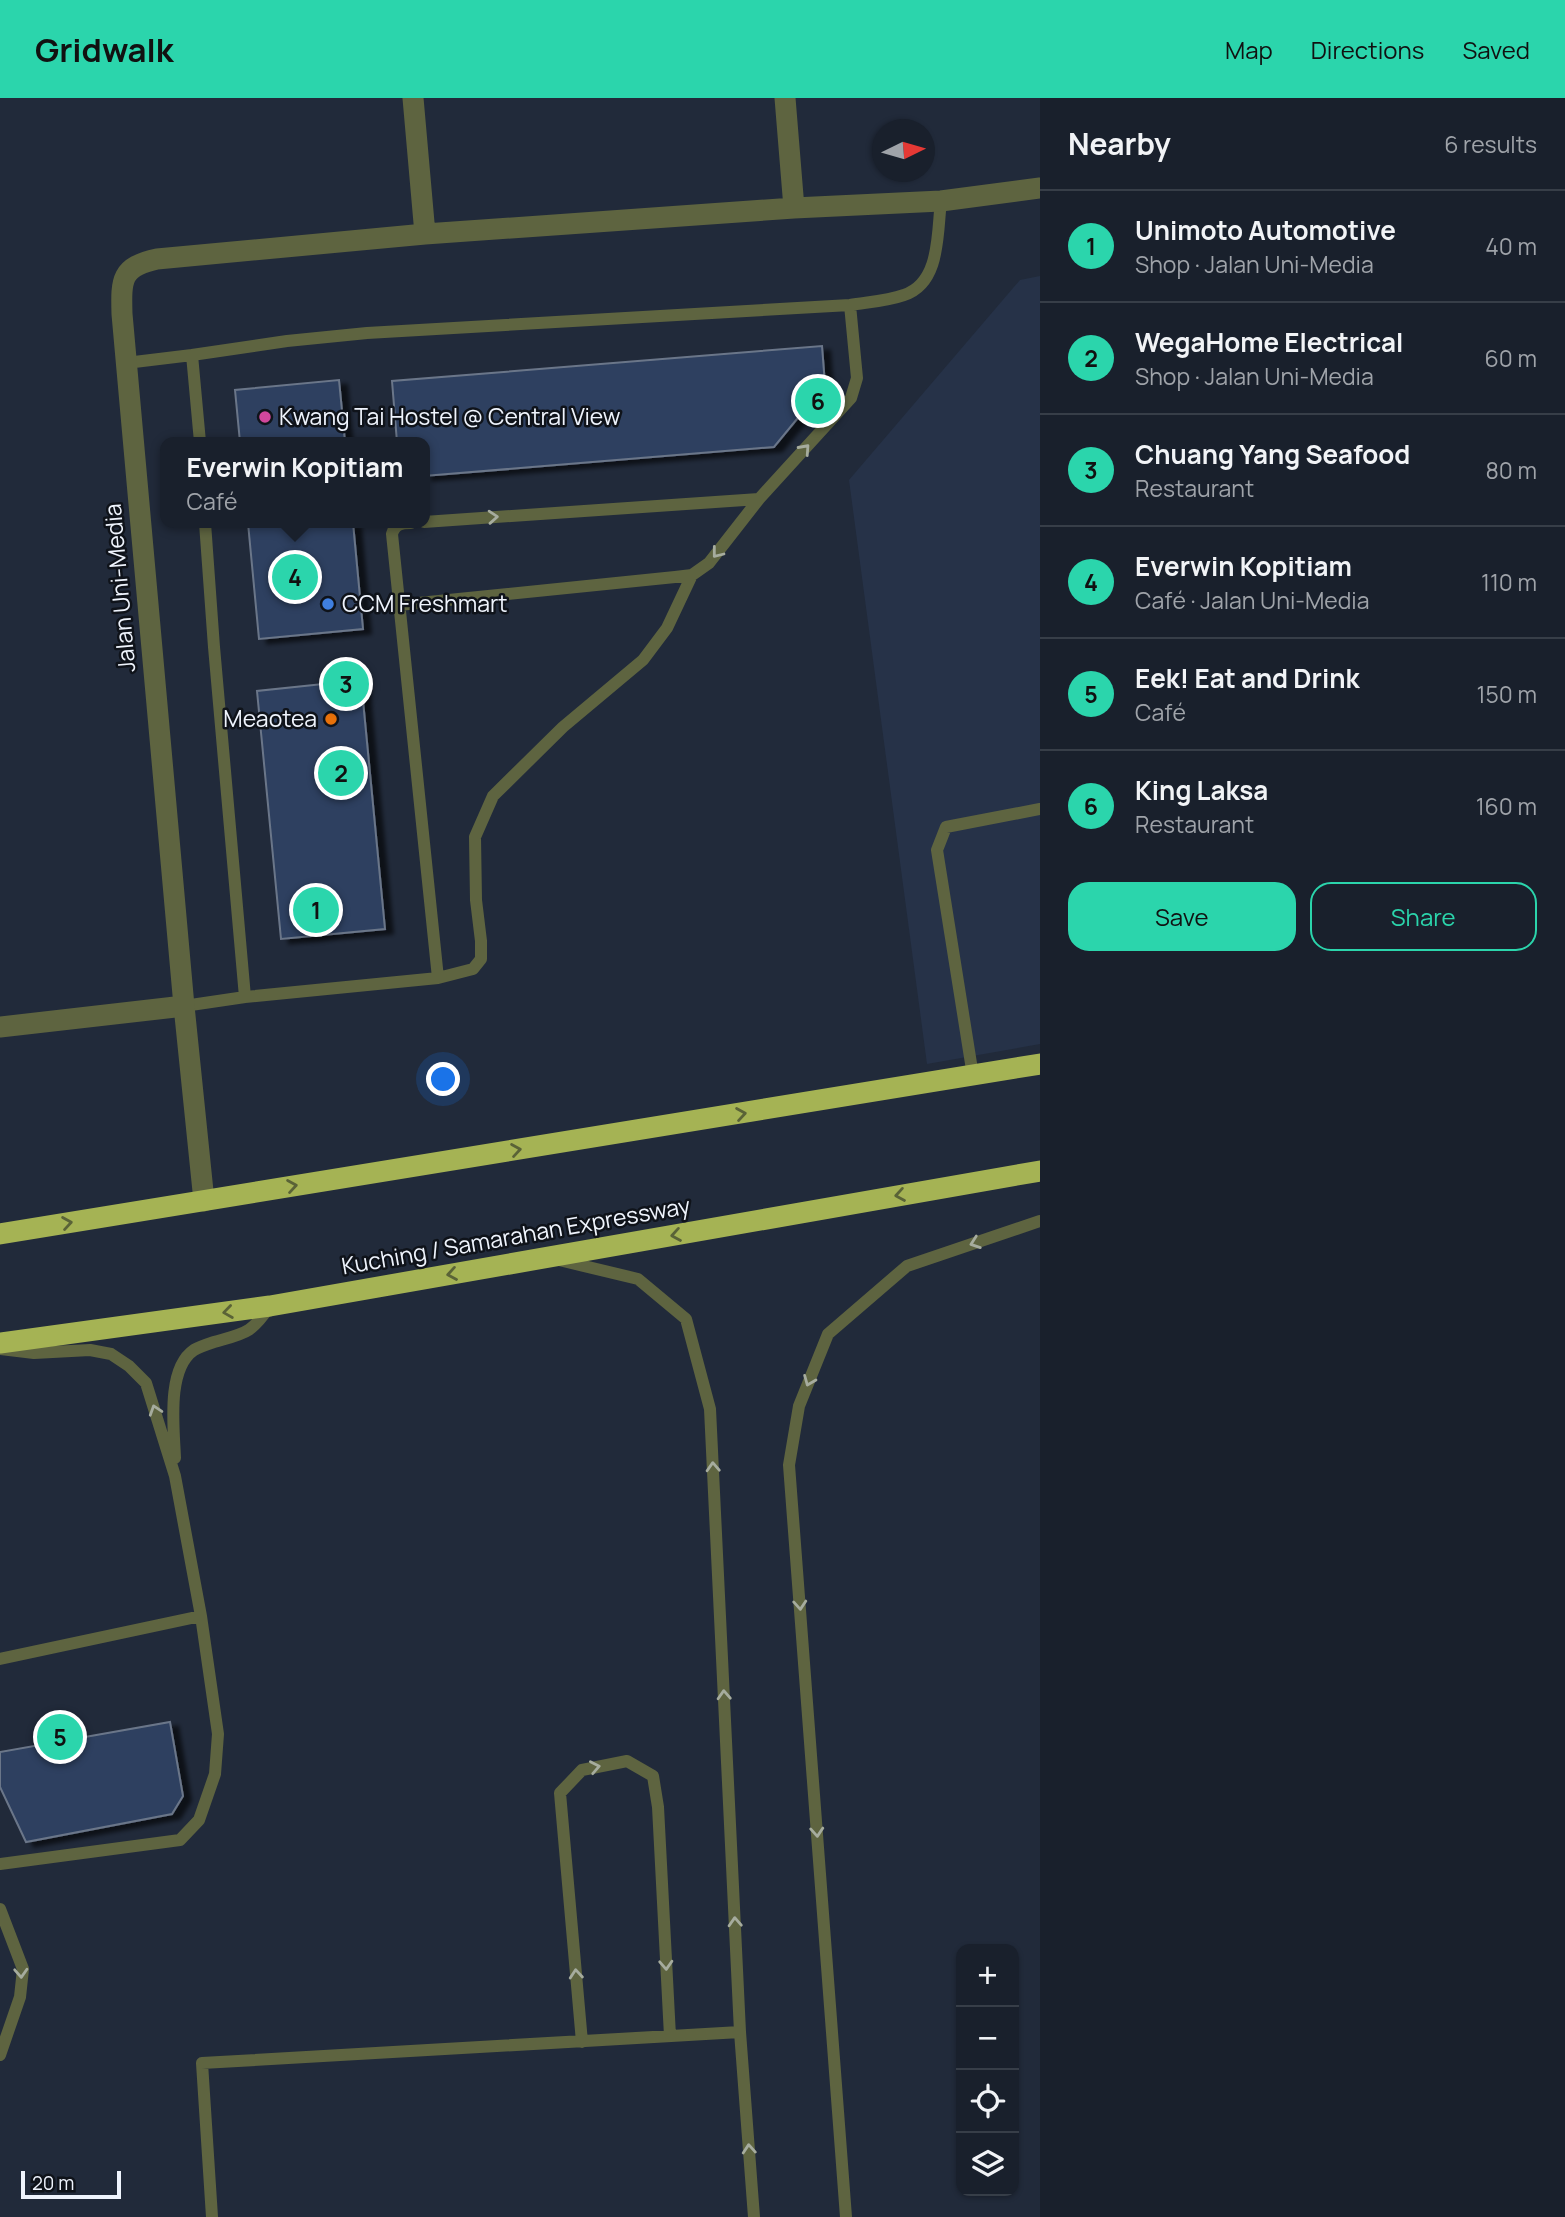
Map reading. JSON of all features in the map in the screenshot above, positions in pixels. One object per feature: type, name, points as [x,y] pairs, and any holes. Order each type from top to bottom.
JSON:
[{"type":"highway","points":[[0,1234],[1040,1064]]},
{"type":"highway","name":"Kuching / Samarahan Expressway","points":[[0,1343],[270,1306],[1040,1171]]},
{"type":"street","points":[[413,98],[425,234],[794,208],[941,201],[1040,188]]},
{"type":"street","points":[[785,98],[794,208]]},
{"type":"street","name":"Jalan Uni-Media","points":[[204,1200],[184,1006],[121,291],[126,274],[139,263],[158,259],[425,234]]},
{"type":"street","points":[[0,1027],[184,1006]]},
{"type":"lane","points":[[126,363],[367,333],[850,305],[905,295],[922,285],[932,269],[941,201]]},
{"type":"lane","points":[[399,605],[692,575],[709,563],[759,499],[851,398],[857,378],[850,305]]},
{"type":"lane","points":[[192,355],[200,437]]},
{"type":"lane","points":[[430,522],[759,499]]},
{"type":"lane","points":[[205,528],[245,997]]},
{"type":"lane","points":[[394,528],[392,534],[438,978]]},
{"type":"lane","points":[[184,1006],[245,997],[438,978],[473,969],[481,959],[475,837],[493,796],[563,727],[643,660],[667,628],[692,575]]},
{"type":"lane","points":[[973,1076],[937,850],[946,827],[1040,809]]},
{"type":"lane","points":[[846,2217],[789,1465],[799,1406],[828,1334],[907,1266],[1040,1221]]},
{"type":"lane","points":[[547,1257],[638,1279],[687,1319],[710,1409],[740,2032],[754,2217]]},
{"type":"lane","points":[[175,1476],[174,1387],[182,1366],[193,1351],[237,1337],[258,1324],[270,1306]]},
{"type":"lane","points":[[0,1349],[34,1353],[90,1350],[111,1354],[146,1382],[175,1476],[201,1616],[218,1734],[215,1774],[200,1820],[180,1840],[0,1864]]},
{"type":"lane","points":[[0,1660],[201,1616]]},
{"type":"lane","points":[[582,2042],[560,1793],[582,1770],[627,1761],[653,1776],[658,1807],[670,2036]]},
{"type":"lane","points":[[0,1909],[23,1969],[20,1997],[0,2055]]},
{"type":"lane","points":[[212,2217],[202,2063],[740,2032]]},
{"type":"shaded area","points":[[1040,276],[1040,1044],[927,1064],[849,480],[1020,280]]},
{"type":"building","points":[[822,346],[825,385],[774,447],[430,476],[430,437],[397,437],[392,381]]},
{"type":"building","points":[[339,380],[345,437],[240,437],[235,390]]},
{"type":"building","points":[[248,528],[353,528],[363,629],[259,639]]},
{"type":"building","points":[[361,680],[385,929],[281,939],[257,691]]},
{"type":"building","points":[[170,1722],[183,1796],[172,1814],[26,1842],[0,1787],[0,1752]]},
{"type":"place","name":"King Laksa","points":[[818,401]]},
{"type":"place","name":"Kwang Tai Hostel @ Central View","points":[[265,417]]},
{"type":"place","name":"Everwin Kopitiam","points":[[295,577]]},
{"type":"place","name":"CCM Freshmart","points":[[328,604]]},
{"type":"place","name":"Chuang Yang Seafood","points":[[346,684]]},
{"type":"place","name":"Meaotea","points":[[331,719]]},
{"type":"place","name":"WegaHome Electrical","points":[[341,773]]},
{"type":"place","name":"Unimoto Automotive","points":[[316,910]]},
{"type":"place","name":"Eek! Eat and Drink","points":[[60,1737]]}]
